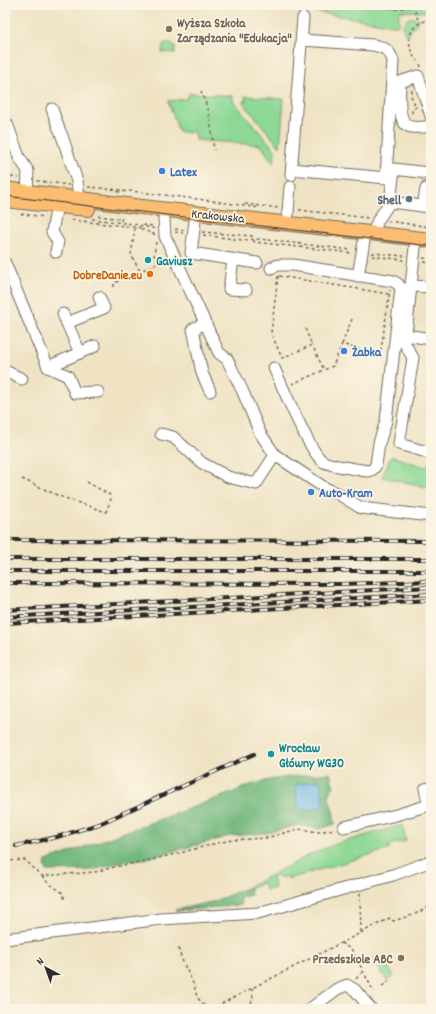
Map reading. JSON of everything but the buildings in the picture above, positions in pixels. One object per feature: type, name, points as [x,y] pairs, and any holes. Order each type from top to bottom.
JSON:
[{"type":"main road","name":"Krakowska","points":[[5,189],[31,186],[79,198],[287,223],[366,247],[431,240]]},
{"type":"main road","name":"Krakowska","points":[[5,200],[57,206],[162,226],[194,228],[412,252],[431,249]]},
{"type":"street","points":[[302,40],[373,45],[384,47],[392,56],[393,61],[386,178],[292,172],[303,18]]},
{"type":"street","points":[[431,116],[418,76],[400,82],[400,114],[405,125],[411,128],[431,126]]},
{"type":"street","points":[[52,109],[77,181],[79,198]]},
{"type":"street","points":[[7,124],[19,157],[28,171],[31,186]]},
{"type":"street","points":[[358,276],[366,247],[378,220],[390,202],[394,169],[428,173]]},
{"type":"street","points":[[287,223],[290,186]]},
{"type":"street","points":[[390,202],[427,206],[426,190]]},
{"type":"street","points":[[56,252],[58,242],[52,232],[57,206]]},
{"type":"street","points":[[162,226],[165,236],[219,353],[227,359],[260,433],[275,455],[325,488],[337,493],[361,508],[431,516]]},
{"type":"street","points":[[194,228],[191,253],[257,263]]},
{"type":"street","points":[[412,252],[405,344],[413,358],[399,444],[430,453]]},
{"type":"street","points":[[233,260],[229,289],[246,290]]},
{"type":"street","points":[[5,263],[48,367],[68,376],[75,393],[98,392]]},
{"type":"street","points":[[271,268],[278,265],[293,265],[393,281],[401,288],[386,421],[379,443],[376,465],[374,468],[367,471],[327,463],[321,460],[308,441],[274,368]]},
{"type":"street","points":[[410,286],[431,287]]},
{"type":"street","points":[[80,353],[65,319],[104,308],[99,297]]},
{"type":"street","points":[[205,323],[193,329],[202,373],[210,391]]},
{"type":"street","points":[[406,335],[431,339]]},
{"type":"street","points":[[48,367],[95,346]]},
{"type":"street","points":[[5,371],[22,379]]},
{"type":"street","points":[[161,434],[173,437],[202,463],[228,477],[256,484],[275,455]]},
{"type":"street","points":[[344,827],[396,816],[429,805],[425,789],[431,788]]},
{"type":"street","points":[[5,938],[161,919],[258,913],[393,875],[431,861]]},
{"type":"street","points":[[310,1009],[337,989],[347,986],[360,995],[371,1009]]},
{"type":"path","points":[[384,5],[391,9],[414,5],[416,16],[421,22]]},
{"type":"path","points":[[422,69],[420,62],[415,59],[409,38],[412,31],[421,22],[431,20]]},
{"type":"path","points":[[412,90],[411,96],[416,108],[412,109],[412,115]]},
{"type":"path","points":[[201,91],[209,112],[214,150]]},
{"type":"path","points":[[5,176],[20,178]]},
{"type":"path","points":[[31,186],[70,185]]},
{"type":"path","points":[[87,186],[121,190]]},
{"type":"path","points":[[136,192],[213,201],[271,210]]},
{"type":"path","points":[[245,204],[283,209]]},
{"type":"path","points":[[294,210],[369,218]]},
{"type":"path","points":[[21,214],[46,217]]},
{"type":"path","points":[[96,216],[122,219]]},
{"type":"path","points":[[159,263],[154,255],[157,235],[142,229],[72,218],[162,226]]},
{"type":"path","points":[[127,223],[128,218]]},
{"type":"path","points":[[382,220],[431,226]]},
{"type":"path","points":[[143,225],[194,228],[254,237]]},
{"type":"path","points":[[134,228],[131,255],[140,271]]},
{"type":"path","points":[[174,232],[183,233]]},
{"type":"path","points":[[204,235],[242,240],[256,239],[353,250]]},
{"type":"path","points":[[254,240],[254,242],[366,247],[412,252]]},
{"type":"path","points":[[366,247],[409,260]]},
{"type":"path","points":[[114,287],[114,284],[174,256]]},
{"type":"path","points":[[304,326],[312,345],[282,358],[271,333],[278,276],[389,294]]},
{"type":"path","points":[[342,344],[380,356],[390,286]]},
{"type":"path","points":[[283,388],[333,366],[352,320]]},
{"type":"path","points":[[314,350],[324,370]]},
{"type":"path","points":[[22,479],[59,496],[106,512],[111,499],[110,495],[87,482]]},
{"type":"path","points":[[42,876],[95,872],[178,854],[217,843],[232,840],[266,838],[298,829],[320,832],[344,827]]},
{"type":"path","points":[[5,861],[25,860],[47,882],[63,893],[65,901]]},
{"type":"path","points":[[361,933],[360,912],[362,904]]},
{"type":"path","points":[[179,948],[180,956],[194,985],[197,997],[211,1009],[390,918],[393,921],[399,920],[431,906]]},
{"type":"path","points":[[341,943],[352,950],[374,992]]},
{"type":"path","points":[[382,986],[392,979]]},
{"type":"path","points":[[249,1009],[253,998],[252,988]]},
{"type":"green space","points":[[277,5],[431,5],[431,12],[399,11],[399,26]]},
{"type":"green space","points":[[410,18],[416,18],[418,22],[411,30],[408,37],[404,32],[403,27],[405,22]]},
{"type":"green space","points":[[172,43],[175,46],[175,53],[162,52],[163,44]]},
{"type":"green space","points":[[190,93],[233,96],[233,101],[275,150],[274,162],[273,163],[261,145],[195,140],[194,132],[179,132],[168,101],[186,99]]},
{"type":"green space","points":[[245,96],[284,99],[280,147],[245,105],[243,102],[246,101]]},
{"type":"green space","points":[[391,456],[425,467],[431,461],[431,488],[382,477]]},
{"type":"green space","points":[[330,773],[334,787],[331,790],[329,798],[335,824],[320,829],[298,825],[267,833],[230,836],[144,859],[127,860],[93,870],[47,871],[45,865],[46,861],[245,787],[269,780],[293,776]]},
{"type":"green space","points":[[402,825],[406,841],[389,845],[390,849],[288,879],[287,876],[279,878],[278,876],[272,877],[275,888],[266,890],[263,883],[249,889],[249,887],[311,854],[339,843]]},
{"type":"green space","points":[[249,887],[251,895],[240,898],[241,905],[178,911],[175,910],[212,902]]},
{"type":"green space","points":[[380,955],[394,976],[387,981],[373,959]]},
{"type":"water","points":[[319,780],[324,802],[322,806],[312,810],[299,810],[295,785]]},
{"type":"tunnel","points":[[426,189],[428,173]]},
{"type":"tram line","points":[[5,196],[431,246]]},
{"type":"railway","points":[[5,540],[431,541]]},
{"type":"railway","points":[[5,559],[431,559]]},
{"type":"railway","points":[[5,571],[431,571]]},
{"type":"railway","points":[[5,583],[342,584],[431,581]]},
{"type":"railway","points":[[5,610],[431,587]]},
{"type":"railway","points":[[5,617],[431,594]]},
{"type":"railway","points":[[5,623],[431,600]]},
{"type":"railway","points":[[16,846],[57,837],[99,824],[254,754]]},
{"type":"place","name":"Wyższa Szkoła Zarządzania \"Edukacja\"","points":[[169,29]]},
{"type":"place","name":"Latex","points":[[162,171]]},
{"type":"place","name":"Shell","points":[[409,199]]},
{"type":"place","name":"Gaviusz","points":[[148,260]]},
{"type":"place","name":"DobreDanie.eu","points":[[150,274]]},
{"type":"place","name":"Żabka","points":[[344,351]]},
{"type":"place","name":"Auto-Kram","points":[[311,492]]},
{"type":"place","name":"Wrocław Główny WG30","points":[[271,754]]},
{"type":"place","name":"Przedszkole ABC","points":[[401,958]]}]
